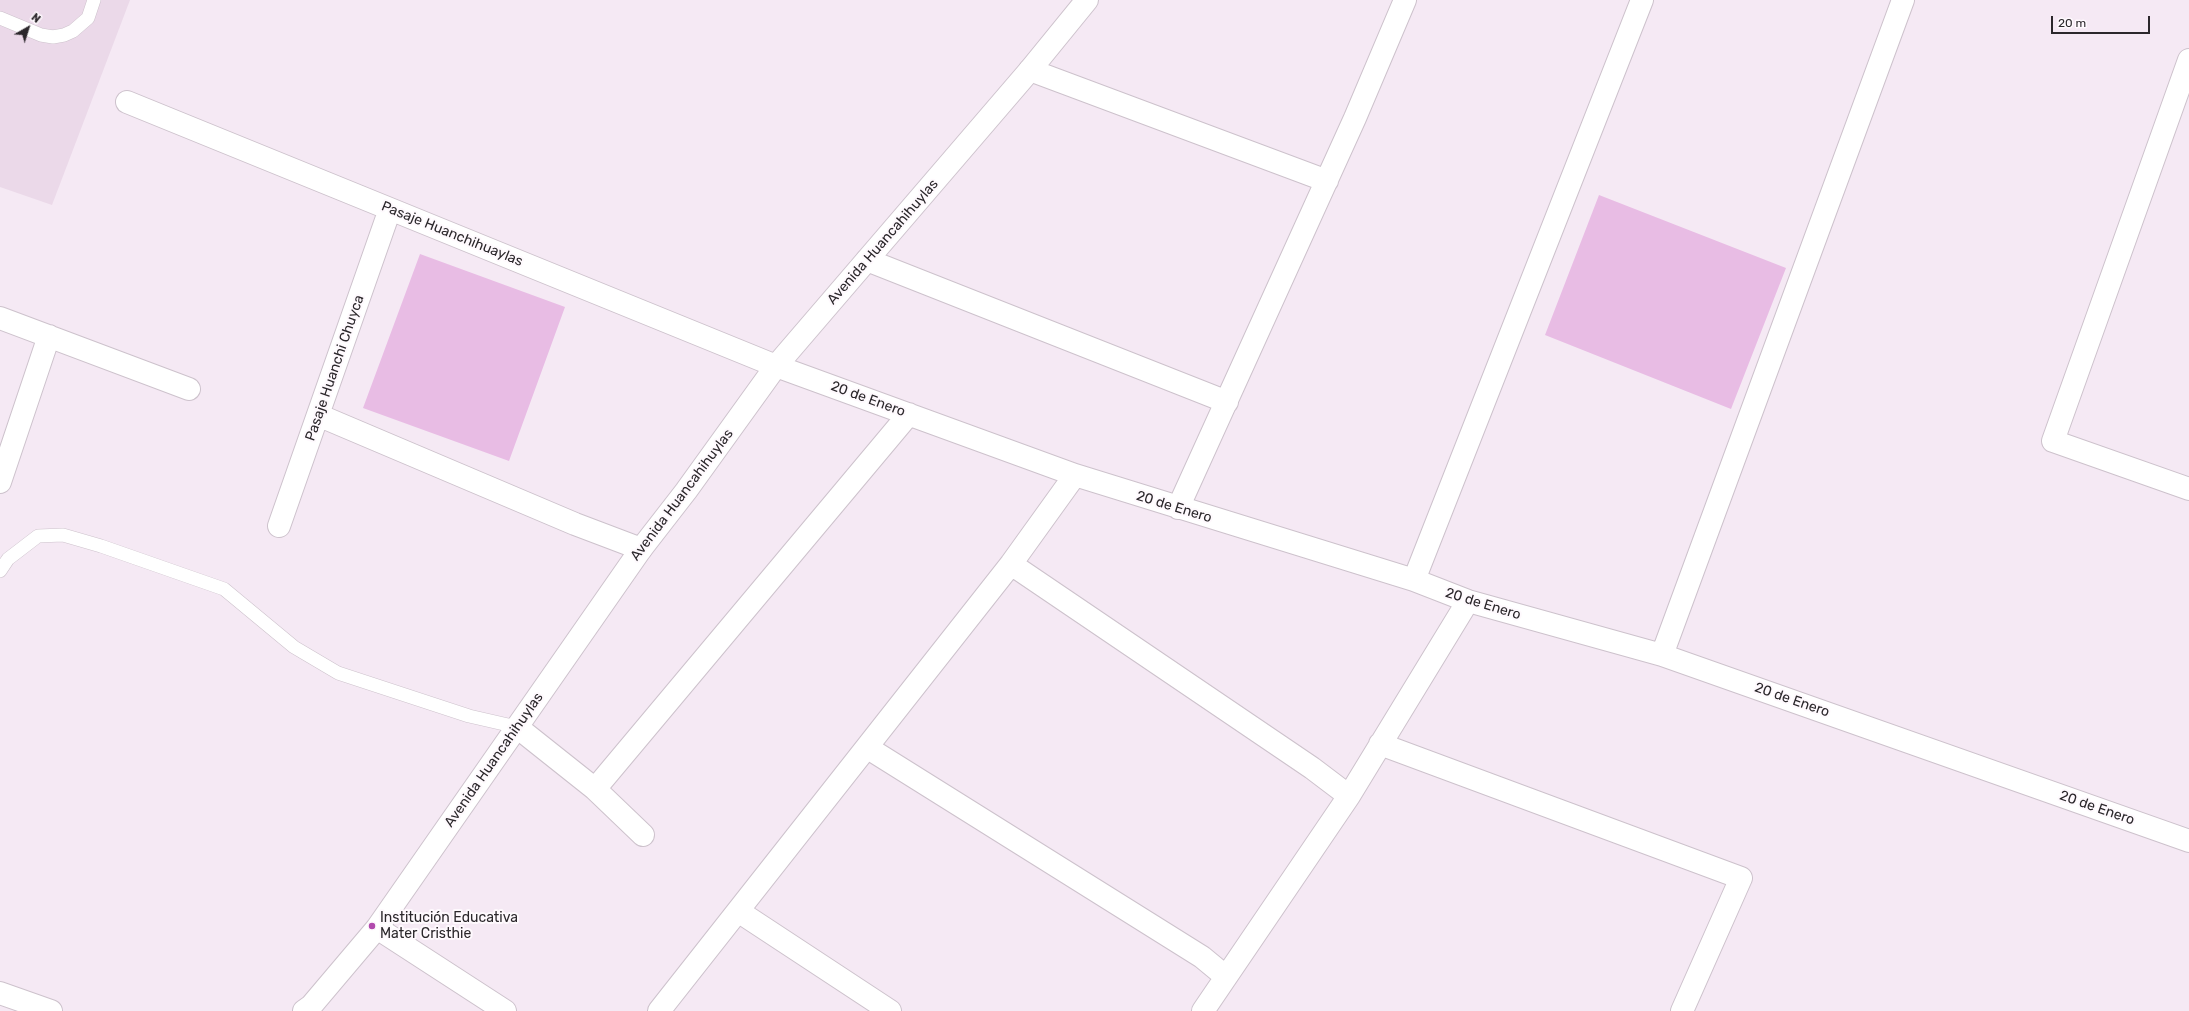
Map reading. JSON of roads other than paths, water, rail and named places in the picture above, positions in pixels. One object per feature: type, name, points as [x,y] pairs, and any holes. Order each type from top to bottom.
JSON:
[{"type":"street","name":"Avenida Huancahihuylas","points":[[304,1011],[310,1006],[377,928],[641,549],[686,491],[776,366],[1030,70],[1086,0]]},
{"type":"street","points":[[1178,508],[1327,181],[1406,0]]},
{"type":"street","points":[[1414,580],[1642,0]]},
{"type":"street","points":[[1662,655],[1903,0]]},
{"type":"street","points":[[2189,60],[2053,441],[2189,489]]},
{"type":"street","points":[[1030,70],[1327,181]]},
{"type":"street","name":"Pasaje Huanchihuaylas","points":[[127,102],[776,366]]},
{"type":"street","name":"Pasaje Huanchi Chuyca","points":[[279,526],[390,210]]},
{"type":"street","points":[[867,260],[1227,402]]},
{"type":"street","points":[[0,318],[189,389]]},
{"type":"street","points":[[0,482],[49,336]]},
{"type":"street","name":"20 de Enero","points":[[776,366],[1075,475],[1414,580],[1468,601],[1662,655],[2189,841]]},
{"type":"street","points":[[595,789],[909,414]]},
{"type":"street","points":[[318,415],[575,524],[641,549]]},
{"type":"street","points":[[659,1011],[868,748],[1011,564],[1075,475]]},
{"type":"street","points":[[1011,564],[1312,768],[1349,796]]},
{"type":"street","points":[[1203,1011],[1225,976],[1349,796],[1468,601]]},
{"type":"street","points":[[517,728],[595,789],[643,835]]},
{"type":"street","points":[[1380,744],[1740,878],[1682,1011]]},
{"type":"street","points":[[868,748],[1202,957],[1225,976]]},
{"type":"street","points":[[738,911],[890,1011]]},
{"type":"street","points":[[377,928],[505,1011]]},
{"type":"street","points":[[0,993],[51,1011]]},
{"type":"lane","points":[[0,18],[41,35],[53,37],[64,35],[81,25],[88,18],[94,0]]},
{"type":"lane","points":[[0,571],[8,559],[38,536],[63,535],[101,546],[224,589],[294,647],[338,673],[470,716],[517,728]]},
{"type":"place","name":"Institución Educativa Mater Cristhie","points":[[372,926]]}]
